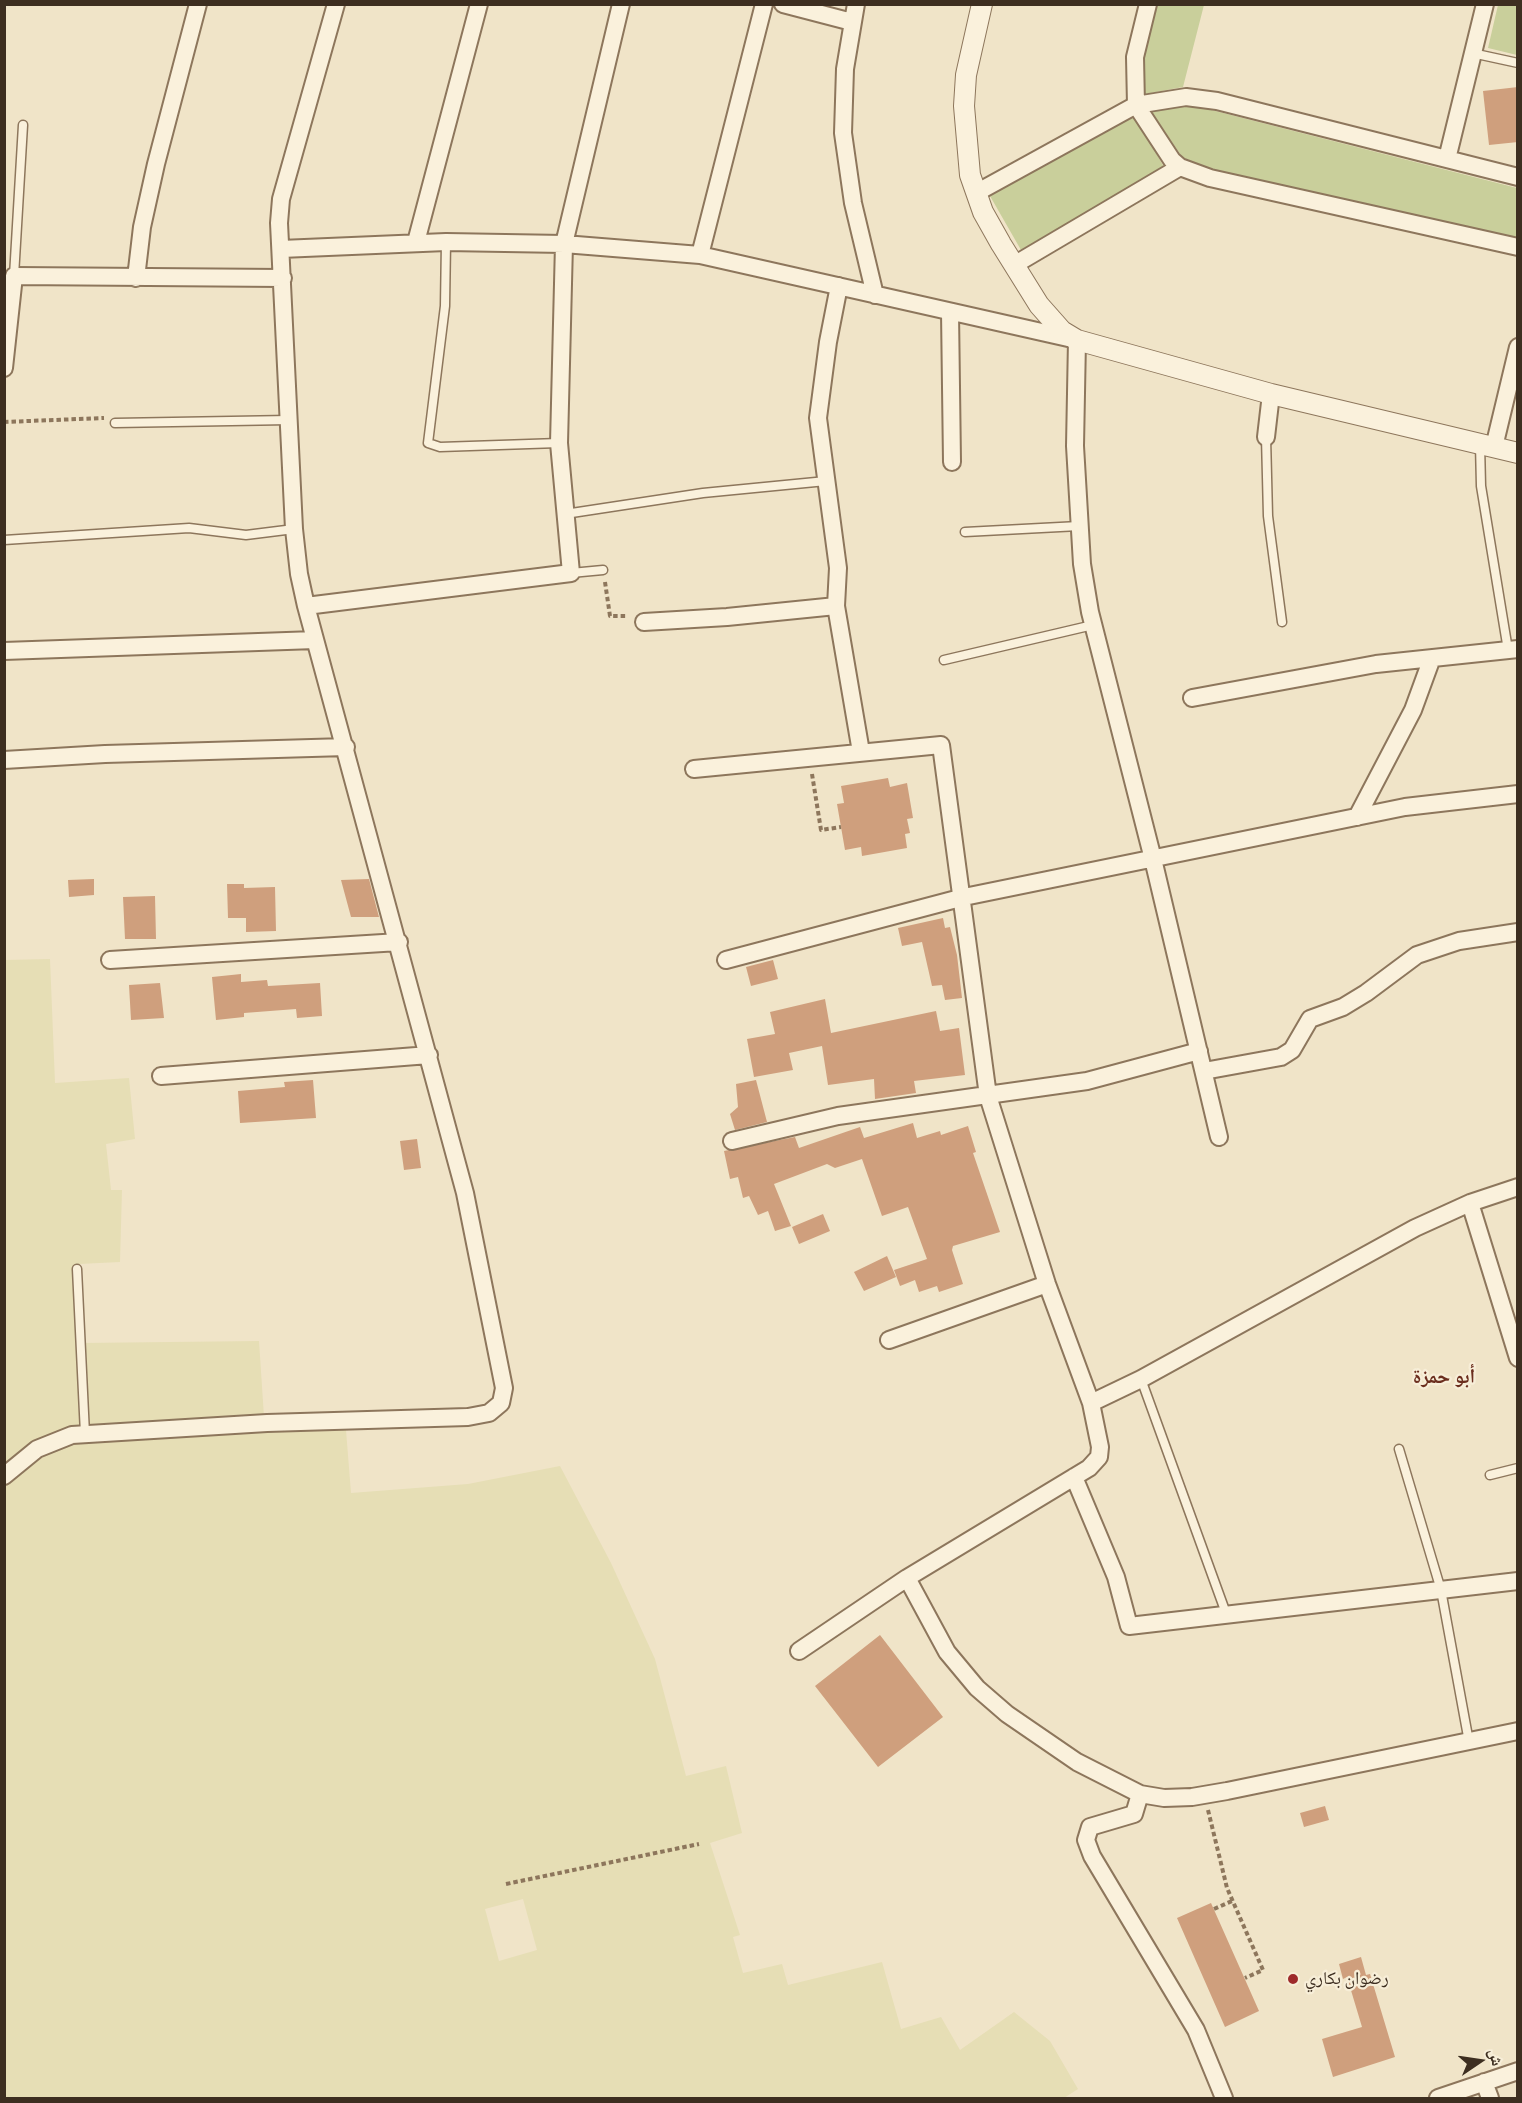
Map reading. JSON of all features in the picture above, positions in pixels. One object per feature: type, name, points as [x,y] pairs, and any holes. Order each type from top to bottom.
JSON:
[{"type":"street","points":[[136,278],[142,227],[156,164],[198,4]]},
{"type":"street","points":[[4,1476],[37,1449],[55,1439],[86,1434],[267,1423],[468,1417],[489,1413],[501,1404],[504,1388],[501,1366],[465,1193],[399,942],[306,606],[294,530],[281,249],[282,199],[336,4]]},
{"type":"street","points":[[416,242],[479,4]]},
{"type":"street","points":[[306,606],[571,573],[559,443],[564,244],[621,4]]},
{"type":"street","points":[[700,255],[764,4]]},
{"type":"street","points":[[783,4],[852,22]]},
{"type":"street","points":[[856,4],[843,91],[843,134],[853,203],[874,295]]},
{"type":"street","points":[[982,4],[966,75],[964,106],[966,154],[976,193],[1014,265],[1051,319],[1077,340]]},
{"type":"street","points":[[1148,4],[1135,57],[1136,105],[1172,160],[1180,167],[1210,178],[1518,247]]},
{"type":"street","points":[[1447,159],[1485,4]]},
{"type":"street","points":[[976,193],[1136,105],[1170,98],[1200,98],[1518,177]]},
{"type":"street","points":[[1014,265],[1180,167]]},
{"type":"street","points":[[281,249],[446,242],[564,244],[700,255],[1077,340],[1271,394],[1518,453]]},
{"type":"street","points":[[4,368],[14,276],[283,278]]},
{"type":"street","points":[[839,286],[828,342],[818,418],[838,568],[836,606],[861,752]]},
{"type":"street","points":[[950,312],[952,462]]},
{"type":"street","points":[[1077,340],[1075,446],[1082,564],[1093,625],[1153,859],[1219,1137]]},
{"type":"street","points":[[1487,445],[1518,347]]},
{"type":"street","points":[[1266,437],[1271,394]]},
{"type":"street","points":[[644,622],[836,606]]},
{"type":"street","points":[[4,651],[315,640]]},
{"type":"street","points":[[1192,698],[1376,664],[1513,650]]},
{"type":"street","points":[[1357,817],[1413,710],[1432,657]]},
{"type":"street","points":[[694,769],[941,745],[964,897],[988,1096],[1047,1284],[1091,1403],[1100,1457],[1095,1464],[907,1578],[799,1651]]},
{"type":"street","points":[[4,760],[105,754],[346,747]]},
{"type":"street","points":[[726,960],[964,897],[1405,807],[1518,794]]},
{"type":"street","points":[[1204,1071],[1281,1057],[1292,1050],[1310,1019],[1351,1002],[1426,951],[1459,941],[1518,932]]},
{"type":"street","points":[[110,960],[399,942]]},
{"type":"street","points":[[732,1141],[838,1116],[1087,1081],[1199,1051]]},
{"type":"street","points":[[161,1076],[429,1055]]},
{"type":"street","points":[[1091,1403],[1141,1379],[1415,1228],[1470,1203],[1518,1187]]},
{"type":"street","points":[[1470,1203],[1518,1358]]},
{"type":"street","points":[[889,1340],[1047,1284]]},
{"type":"street","points":[[1074,1477],[1116,1577],[1129,1626],[1518,1581]]},
{"type":"street","points":[[907,1578],[947,1652],[977,1688],[1007,1714],[1077,1762],[1140,1794],[1164,1798],[1204,1795],[1518,1731]]},
{"type":"street","points":[[1140,1794],[1134,1814],[1090,1827],[1086,1840],[1092,1856],[1197,2030],[1224,2098]]},
{"type":"street","points":[[1438,2098],[1518,2071]]},
{"type":"street","points":[[1484,2082],[1490,2098]]},
{"type":"lane","points":[[1472,53],[1518,63]]},
{"type":"lane","points":[[14,276],[23,125]]},
{"type":"lane","points":[[446,242],[442,338],[427,435],[428,442],[440,447],[559,443]]},
{"type":"lane","points":[[115,423],[289,420]]},
{"type":"lane","points":[[1266,437],[1268,516],[1282,622]]},
{"type":"lane","points":[[1487,445],[1483,498],[1513,650]]},
{"type":"lane","points":[[564,514],[703,493],[826,481]]},
{"type":"lane","points":[[966,532],[1079,526]]},
{"type":"lane","points":[[4,540],[189,528],[246,535],[294,530]]},
{"type":"lane","points":[[571,573],[603,570]]},
{"type":"lane","points":[[944,660],[1093,625]]},
{"type":"lane","points":[[77,1269],[86,1434]]},
{"type":"lane","points":[[1141,1379],[1228,1616]]},
{"type":"lane","points":[[1399,1449],[1441,1590],[1469,1742]]},
{"type":"lane","points":[[1490,1475],[1518,1468]]},
{"type":"path","points":[[4,423],[110,417],[115,423]]},
{"type":"path","points":[[603,570],[610,616],[637,616],[644,622]]},
{"type":"path","points":[[810,758],[821,830],[841,827]]},
{"type":"path","points":[[1204,1795],[1224,1879],[1263,1970],[1245,1978]]},
{"type":"path","points":[[506,1884],[699,1844]]},
{"type":"path","points":[[1214,1909],[1232,1901]]},
{"type":"shaded area","points":[[50,959],[55,1083],[129,1078],[135,1139],[106,1144],[111,1190],[122,1190],[120,1262],[79,1264],[81,1343],[259,1341],[265,1432],[346,1430],[351,1493],[468,1484],[560,1466],[611,1563],[655,1659],[686,1776],[726,1766],[742,1833],[710,1843],[740,1935],[733,1937],[743,1973],[782,1964],[788,1985],[882,1962],[901,2029],[941,2017],[960,2050],[1014,2012],[1050,2041],[1078,2089],[1064,2098],[5,2098],[4,960]],"holes":[[[523,1899],[537,1950],[499,1961],[485,1909]]]},
{"type":"green space","points":[[1156,5],[1204,5],[1183,87],[1140,95],[1142,58]]},
{"type":"green space","points":[[1498,5],[1517,5],[1517,55],[1488,48]]},
{"type":"green space","points":[[1188,104],[1517,188],[1517,239],[1186,163],[1151,111]]},
{"type":"green space","points":[[1133,113],[1164,167],[1021,250],[990,196]]},
{"type":"building","points":[[1518,87],[1518,142],[1489,145],[1483,91]]},
{"type":"building","points":[[888,778],[890,787],[907,783],[913,818],[907,819],[910,833],[905,834],[907,848],[862,856],[861,847],[845,850],[837,804],[844,803],[841,786]]},
{"type":"building","points":[[94,879],[94,895],[69,897],[68,880]]},
{"type":"building","points":[[369,879],[379,917],[351,917],[341,880]]},
{"type":"building","points":[[227,884],[244,884],[244,888],[275,887],[276,931],[246,932],[246,918],[228,918]]},
{"type":"building","points":[[155,896],[156,939],[125,939],[123,897]]},
{"type":"building","points":[[943,918],[945,928],[950,927],[957,955],[962,998],[945,1000],[942,985],[932,986],[922,942],[902,946],[898,928]]},
{"type":"building","points":[[773,960],[778,979],[751,986],[746,967]]},
{"type":"building","points":[[241,974],[241,982],[267,980],[268,986],[320,983],[322,1016],[297,1018],[296,1009],[244,1013],[244,1017],[216,1020],[212,977]]},
{"type":"building","points":[[160,983],[164,1018],[131,1020],[129,985]]},
{"type":"building","points":[[825,999],[831,1033],[936,1011],[940,1031],[959,1028],[965,1075],[914,1081],[916,1093],[875,1099],[874,1079],[828,1085],[822,1046],[789,1053],[793,1070],[754,1077],[747,1039],[775,1034],[770,1012]]},
{"type":"building","points":[[313,1080],[316,1118],[240,1123],[238,1091],[285,1087],[284,1082]]},
{"type":"building","points":[[756,1080],[767,1122],[735,1130],[730,1114],[738,1107],[736,1084]]},
{"type":"building","points":[[913,1123],[917,1138],[940,1131],[941,1135],[968,1126],[976,1152],[973,1153],[1000,1232],[953,1246],[952,1250],[963,1284],[939,1292],[937,1286],[919,1292],[915,1280],[900,1286],[894,1270],[927,1259],[908,1207],[882,1216],[862,1159],[835,1168],[827,1164],[774,1184],[791,1226],[775,1231],[768,1211],[758,1215],[749,1196],[743,1198],[738,1177],[730,1179],[724,1151],[795,1137],[799,1148],[860,1127],[864,1138]]},
{"type":"building","points":[[417,1139],[421,1168],[404,1170],[400,1141]]},
{"type":"building","points":[[823,1214],[830,1231],[799,1244],[792,1227]]},
{"type":"building","points":[[887,1256],[896,1277],[864,1291],[854,1272]]},
{"type":"building","points":[[880,1635],[943,1717],[878,1767],[815,1686]]},
{"type":"building","points":[[1325,1806],[1329,1820],[1304,1827],[1300,1813]]},
{"type":"building","points":[[1211,1903],[1259,2011],[1225,2027],[1177,1918]]},
{"type":"building","points":[[1361,1957],[1366,1975],[1370,1974],[1395,2057],[1333,2077],[1322,2039],[1362,2027],[1347,1977],[1343,1979],[1339,1964]]},
{"type":"place","name":"رضوان بكاري","points":[[1293,1979]]},
{"type":"district","name":"أبو حمزة","points":[[1444,1377]]}]
